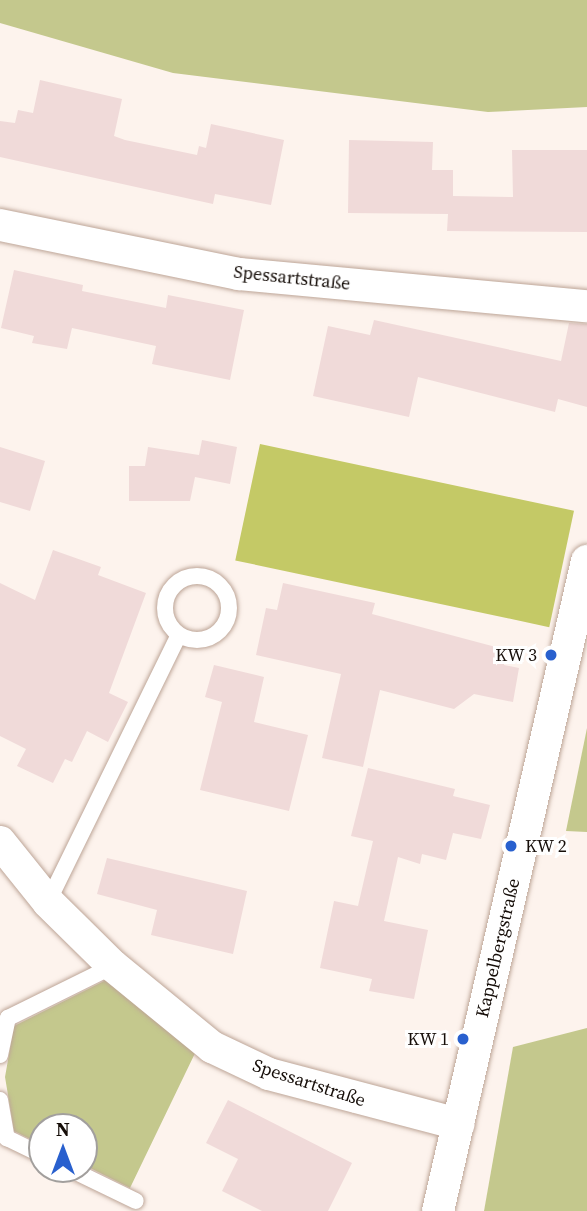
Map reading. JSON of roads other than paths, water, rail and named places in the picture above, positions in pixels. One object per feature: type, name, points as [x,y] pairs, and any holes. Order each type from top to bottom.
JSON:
[{"type":"street","name":"Spessartstraße","points":[[0,225],[239,274],[587,306]]},
{"type":"street","name":"Kappelbergstraße","points":[[438,1211],[587,561]]},
{"type":"street","name":"Spessartstraße","points":[[0,842],[48,902],[113,967],[212,1047],[270,1074],[458,1124]]},
{"type":"lane","points":[[194,575],[218,582],[230,603],[225,626],[206,640],[179,635],[165,612],[172,587],[194,575]]},
{"type":"lane","points":[[48,902],[179,635]]},
{"type":"lane","points":[[0,1055],[8,1017],[113,967]]},
{"type":"lane","points":[[0,1100],[7,1138],[28,1148]]},
{"type":"lane","points":[[98,1183],[136,1201]]},
{"type":"place","name":"KW 3","points":[[551,655]]},
{"type":"place","name":"KW 2","points":[[511,846]]},
{"type":"place","name":"KW 1","points":[[463,1039]]}]
